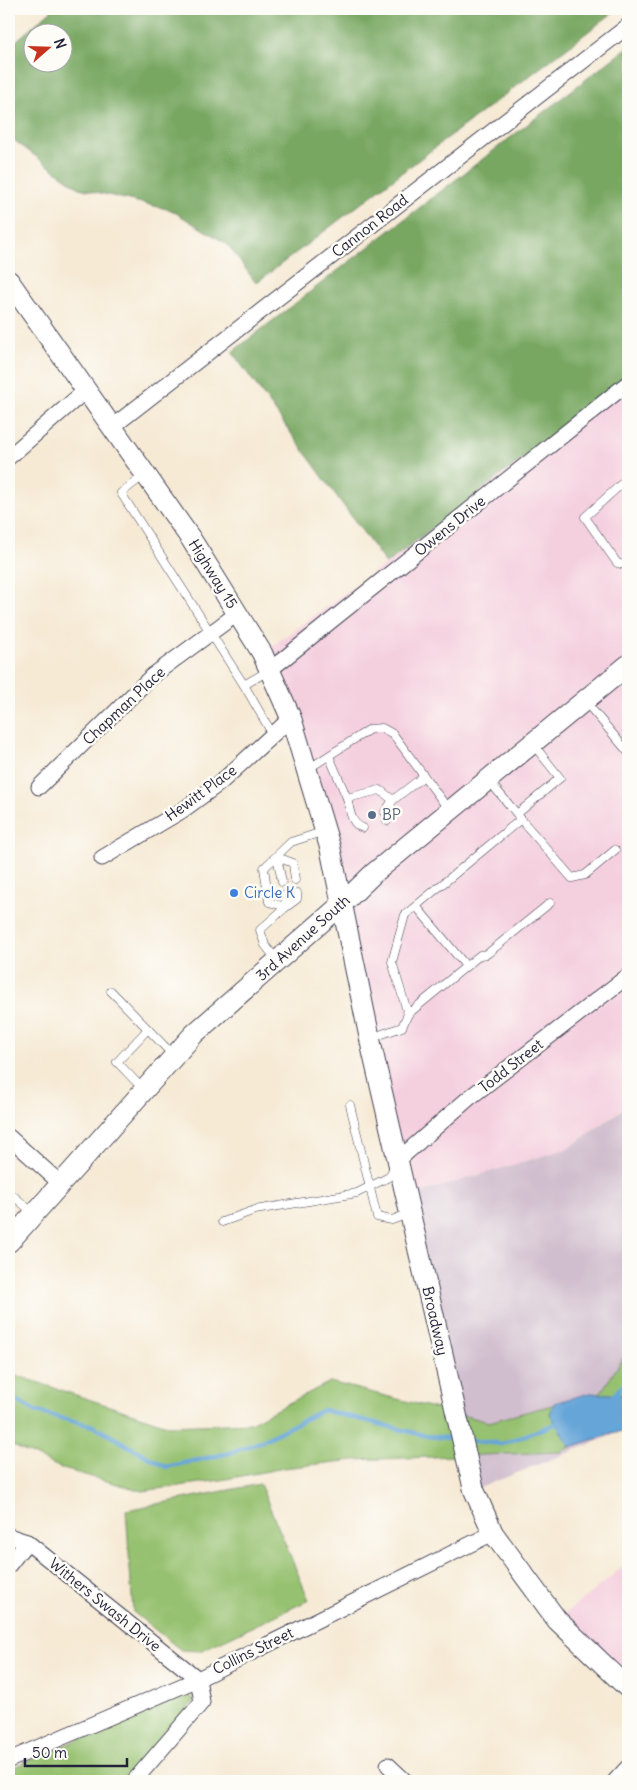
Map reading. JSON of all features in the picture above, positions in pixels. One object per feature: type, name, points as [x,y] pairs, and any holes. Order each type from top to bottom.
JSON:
[{"type":"main road","name":"Highway 15","points":[[9,281],[192,539],[271,669],[292,718],[325,831],[342,904]]},
{"type":"main road","name":"3rd Avenue South","points":[[9,1242],[194,1034],[342,904],[374,873],[449,810],[584,700],[625,675]]},
{"type":"main road","name":"Broadway","points":[[342,904],[370,1038],[474,1490],[493,1533],[557,1620],[628,1688]]},
{"type":"street","name":"Cannon Road","points":[[112,427],[628,26]]},
{"type":"street","name":"Owens Drive","points":[[271,669],[628,384]]},
{"type":"street","points":[[10,453],[86,390]]},
{"type":"street","name":"Chapman Place","points":[[39,787],[152,676],[238,613]]},
{"type":"street","name":"Hewitt Place","points":[[102,858],[183,810],[213,788],[292,718]]},
{"type":"street","name":"Todd Street","points":[[398,1160],[469,1098],[628,976]]},
{"type":"street","points":[[9,1137],[60,1183]]},
{"type":"street","name":"Collins Street","points":[[9,1760],[198,1679],[493,1533]]},
{"type":"street","name":"Withers Swash Drive","points":[[9,1536],[27,1542],[198,1679]]},
{"type":"street","points":[[9,1565],[27,1542]]},
{"type":"street","points":[[134,1781],[202,1702],[198,1679]]},
{"type":"street","points":[[388,1765],[405,1781]]},
{"type":"street","points":[[615,1781],[628,1767]]},
{"type":"lane","points":[[145,474],[121,493],[244,685],[273,735]]},
{"type":"lane","points":[[628,478],[585,517],[617,563],[628,566]]},
{"type":"lane","points":[[244,685],[271,669]]},
{"type":"lane","points":[[584,700],[628,752]]},
{"type":"lane","points":[[307,770],[370,729],[382,728],[393,734],[449,810]]},
{"type":"lane","points":[[408,1014],[392,962],[405,915],[519,817],[560,778],[532,742]]},
{"type":"lane","points":[[329,756],[356,819],[357,826],[362,828]]},
{"type":"lane","points":[[385,812],[393,800],[424,776]]},
{"type":"lane","points":[[487,779],[572,878],[585,875],[615,850]]},
{"type":"lane","points":[[347,798],[380,790],[393,800]]},
{"type":"lane","points":[[387,821],[393,800]]},
{"type":"lane","points":[[286,907],[269,902],[264,868],[291,842],[325,831]]},
{"type":"lane","points":[[277,857],[293,863],[295,880]]},
{"type":"lane","points":[[277,857],[282,882]]},
{"type":"lane","points":[[278,961],[265,945],[260,930],[297,899],[297,893]]},
{"type":"lane","points":[[285,894],[286,907]]},
{"type":"lane","points":[[370,1038],[402,1028],[408,1014],[480,955],[487,954],[550,903]]},
{"type":"lane","points":[[416,906],[466,966]]},
{"type":"lane","points":[[111,991],[174,1056]]},
{"type":"lane","points":[[144,1090],[116,1062],[148,1029]]},
{"type":"lane","points":[[350,1105],[371,1187],[376,1217],[392,1220],[410,1213]]},
{"type":"lane","points":[[222,1222],[255,1210],[358,1193],[389,1177],[398,1160]]},
{"type":"lane","points":[[9,1205],[15,1197],[33,1213]]},
{"type":"shaded area","points":[[628,377],[628,1104],[569,1148],[406,1197],[342,904],[262,653],[386,564]]},
{"type":"shaded area","points":[[628,1105],[628,1429],[474,1490],[406,1197],[569,1148]]},
{"type":"shaded area","points":[[628,1563],[628,1688],[557,1620]]},
{"type":"green space","points":[[53,9],[618,9],[256,283],[227,244],[171,210],[79,188],[15,141],[9,131],[9,47],[22,36],[22,72],[72,72],[72,22],[38,22]]},
{"type":"green space","points":[[628,47],[628,377],[386,564],[232,352]]},
{"type":"green space","points":[[628,1351],[628,1420],[560,1452],[353,1460],[284,1468],[221,1480],[143,1491],[63,1469],[9,1444],[9,1373],[170,1426],[250,1423],[330,1382],[489,1422],[601,1392]]},
{"type":"green space","points":[[260,1484],[309,1600],[200,1651],[181,1650],[133,1612],[126,1510]]},
{"type":"green space","points":[[187,1693],[194,1701],[125,1781],[9,1781],[9,1769]]},
{"type":"water","points":[[590,1393],[628,1395],[628,1429],[570,1447],[550,1414],[554,1403]]},
{"type":"waterway","points":[[612,1397],[628,1380]]},
{"type":"waterway","points":[[9,1396],[37,1412],[93,1426],[166,1467],[230,1453],[260,1442],[323,1410],[427,1436],[458,1439]]},
{"type":"waterway","points":[[468,1440],[502,1444],[561,1422]]},
{"type":"place","name":"BP","points":[[372,815]]},
{"type":"place","name":"Circle K","points":[[234,893]]}]
